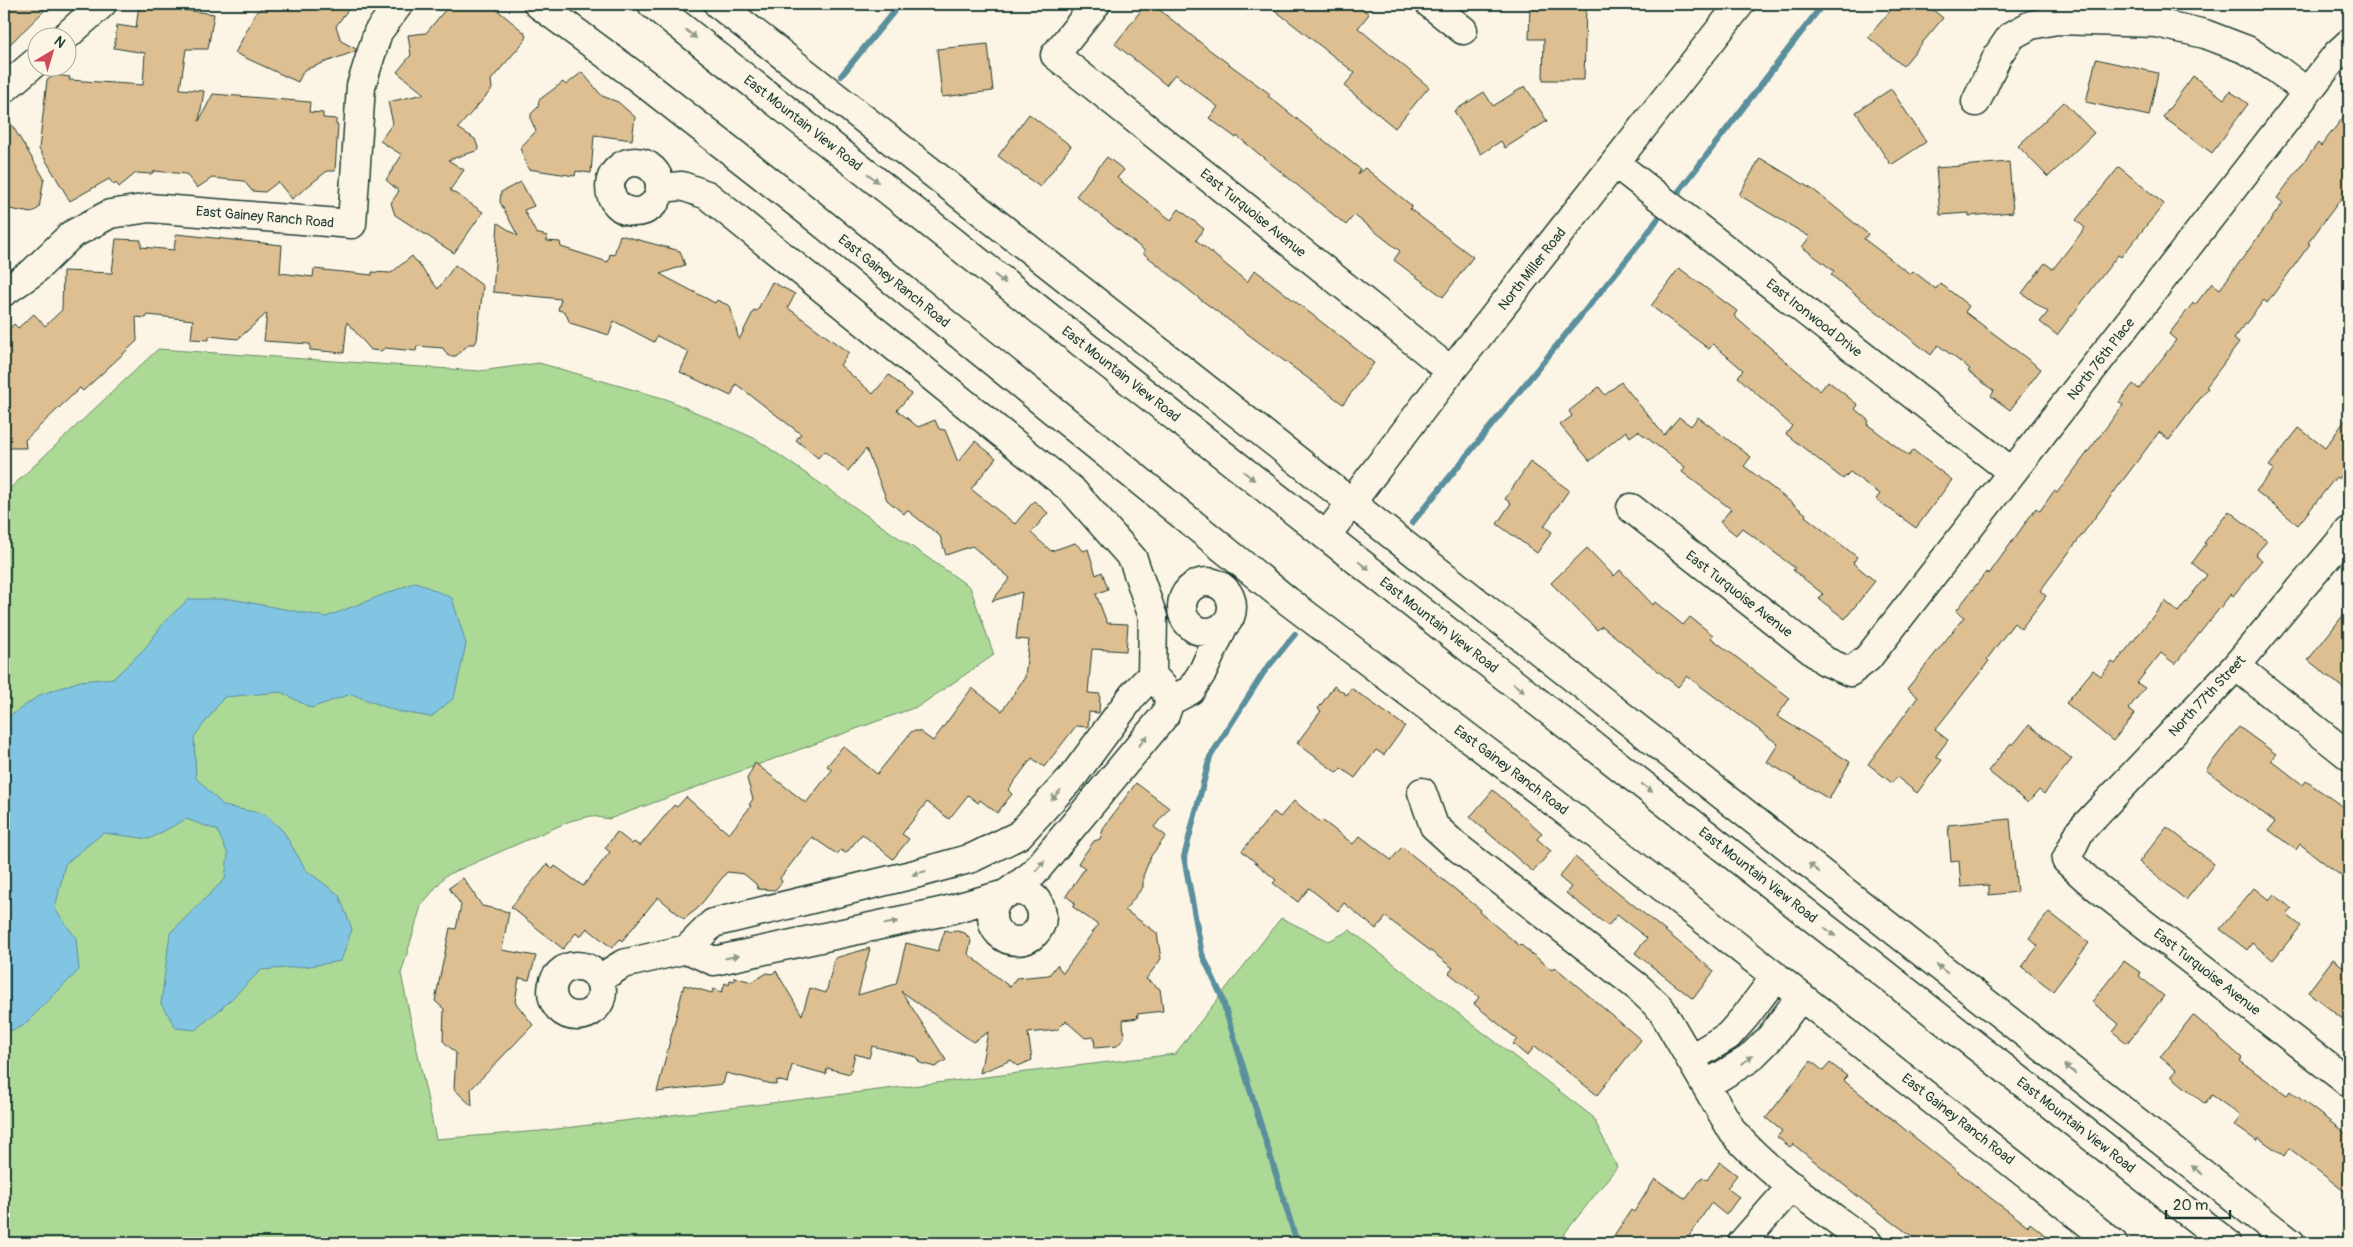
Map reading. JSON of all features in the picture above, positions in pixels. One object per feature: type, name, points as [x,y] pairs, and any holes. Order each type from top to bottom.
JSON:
[{"type":"street","points":[[75,28],[102,4]]},
{"type":"street","name":"East Gainey Ranch Road","points":[[4,292],[32,272],[70,235],[110,214],[149,208],[352,224],[361,86],[378,32],[399,4]]},
{"type":"street","name":"East Gainey Ranch Road","points":[[538,4],[634,74],[806,210],[1343,643],[1589,829],[2113,1243]]},
{"type":"street","name":"East Mountain View Road","points":[[652,4],[1326,536],[2228,1243]]},
{"type":"street","points":[[718,4],[2290,1243]]},
{"type":"street","name":"East Turquoise Avenue","points":[[1096,4],[1055,55],[1451,371]]},
{"type":"street","points":[[1430,4],[1464,30]]},
{"type":"street","name":"North Miller Road","points":[[1326,536],[1451,371],[1740,4]]},
{"type":"street","points":[[1976,102],[1998,55],[2011,36],[2031,25],[2056,20],[2158,23],[2205,34],[2247,50],[2307,92]]},
{"type":"street","name":"North 76th Place","points":[[1850,672],[1868,658],[2160,285],[2307,92],[2337,54],[2349,43]]},
{"type":"street","points":[[4,89],[28,69]]},
{"type":"street","name":"East Ironwood Drive","points":[[1615,163],[2012,472]]},
{"type":"street","points":[[599,979],[623,964],[687,948],[713,923],[848,891],[972,858],[1019,835],[1078,770],[1133,695],[1152,675],[1153,617],[1133,559],[1072,490],[707,195],[682,186],[660,188]]},
{"type":"street","name":"East Turquoise Avenue","points":[[1631,508],[1825,662],[1850,672]]},
{"type":"street","name":"North 77th Street","points":[[2066,860],[2080,831],[2236,666],[2349,531]]},
{"type":"street","points":[[1225,590],[1245,565]]},
{"type":"street","points":[[687,948],[714,961],[945,911],[995,896],[1033,874],[1165,715],[1170,701],[1191,690],[1203,671],[1228,620],[1232,604],[1225,590],[1210,582],[1194,585],[1183,598],[1182,614],[1192,628],[1199,631],[1216,631],[1223,627]]},
{"type":"street","points":[[1153,617],[1182,614]]},
{"type":"street","points":[[2236,666],[2349,756]]},
{"type":"street","points":[[1152,675],[1164,688],[1170,701]]},
{"type":"street","points":[[1078,770],[1104,789]]},
{"type":"street","points":[[1422,792],[1434,826],[1456,846],[1639,988],[1661,1009],[1733,1132],[1746,1147],[1792,1186],[1868,1243]]},
{"type":"street","points":[[972,858],[995,896]]},
{"type":"street","name":"East Turquoise Avenue","points":[[2066,860],[2089,881],[2349,1083]]},
{"type":"street","points":[[848,891],[853,931]]},
{"type":"street","points":[[1690,1059],[1728,1036],[1746,1017],[1776,976]]},
{"type":"street","points":[[1706,1086],[1749,1060],[1770,1038],[1801,996]]},
{"type":"street","points":[[1742,1243],[1792,1186]]},
{"type":"green space","points":[[158,349],[480,371],[539,363],[666,399],[756,439],[970,587],[994,655],[919,706],[609,819],[591,816],[570,821],[445,876],[421,906],[401,974],[436,1139],[540,1131],[1175,1054],[1281,918],[1329,941],[1350,930],[1593,1117],[1617,1167],[1557,1243],[4,1243],[4,494]]},
{"type":"water","points":[[416,582],[452,598],[466,644],[454,698],[431,717],[396,711],[351,694],[311,708],[281,692],[224,697],[194,737],[196,778],[224,806],[265,814],[283,831],[306,870],[339,895],[352,929],[341,961],[310,966],[261,970],[222,1008],[195,1030],[176,1028],[161,1004],[170,933],[225,879],[228,854],[217,830],[186,819],[149,839],[103,833],[65,864],[55,909],[76,938],[79,970],[23,1026],[4,1033],[4,720],[40,695],[80,681],[114,678],[145,648],[166,620],[189,599],[231,599],[326,617]]},
{"type":"building","points":[[4,4],[51,4],[4,50]]},
{"type":"building","points":[[139,4],[214,14],[208,49],[186,49],[180,89],[204,91],[199,121],[213,94],[310,102],[309,112],[323,113],[323,118],[336,119],[336,125],[338,125],[335,171],[327,171],[292,199],[278,182],[265,192],[252,191],[244,181],[212,178],[197,188],[186,174],[155,171],[151,174],[136,173],[119,187],[116,183],[114,185],[109,179],[70,201],[39,149],[47,80],[50,78],[70,78],[69,80],[143,85],[145,53],[114,48],[117,25],[136,28]]},
{"type":"building","points":[[264,4],[352,4],[336,26],[341,41],[356,49],[356,51],[304,70],[298,82],[235,53],[257,11]]},
{"type":"building","points":[[450,4],[490,4],[525,33],[526,39],[491,80],[492,89],[458,128],[475,139],[479,150],[448,160],[464,170],[450,190],[483,212],[454,253],[395,215],[391,203],[399,191],[386,180],[402,155],[380,141],[393,123],[388,102],[424,94],[397,72],[411,55],[408,35],[426,33]]},
{"type":"building","points":[[1146,4],[1152,4],[1211,51],[1270,94],[1268,96],[1360,169],[1357,174],[1365,168],[1412,206],[1410,209],[1473,257],[1443,297],[1394,260],[1400,251],[1354,215],[1346,225],[1237,136],[1236,138],[1209,118],[1218,107],[1175,74],[1166,85],[1115,44]]},
{"type":"building","points":[[1267,4],[1356,4],[1369,14],[1358,28],[1429,87],[1395,128],[1344,86],[1355,73]]},
{"type":"building","points":[[1530,4],[1586,6],[1584,80],[1543,80],[1544,39],[1529,39]]},
{"type":"building","points":[[1896,4],[1926,4],[1943,18],[1903,66],[1868,37]]},
{"type":"building","points":[[988,44],[993,91],[942,97],[937,49]]},
{"type":"building","points":[[2096,59],[2158,73],[2149,116],[2086,102]]},
{"type":"building","points":[[582,72],[602,96],[618,102],[635,117],[632,140],[594,135],[591,173],[576,171],[575,176],[528,169],[520,148],[536,131],[531,120],[531,114],[538,107],[539,100],[563,82],[566,85]]},
{"type":"building","points":[[2193,76],[2224,99],[2230,91],[2248,104],[2212,153],[2163,117]]},
{"type":"building","points":[[1525,86],[1547,121],[1505,148],[1501,141],[1481,154],[1454,111],[1484,92],[1493,106]]},
{"type":"building","points":[[1891,89],[1926,142],[1891,165],[1856,112]]},
{"type":"building","points":[[2064,102],[2094,133],[2048,177],[2018,146]]},
{"type":"building","points":[[2349,110],[2349,188],[2267,303],[2264,300],[2234,339],[2239,343],[2169,440],[2159,432],[2040,591],[2046,596],[2021,629],[2014,623],[1987,659],[1989,661],[1935,730],[1948,740],[1936,756],[1942,760],[1917,793],[1897,777],[1892,783],[1868,764],[1918,697],[1907,689],[1964,617],[1956,611],[1986,572],[1989,574],[2036,508],[2040,511],[2054,491],[2057,493],[2123,405],[2119,402],[2133,384],[2139,389],[2176,340],[2169,334],[2193,303],[2195,305],[2212,283],[2220,289],[2283,203],[2277,198],[2318,143],[2321,146]]},
{"type":"building","points":[[4,112],[44,178],[39,208],[31,213],[4,208]]},
{"type":"building","points":[[1029,114],[1071,146],[1040,187],[998,156]]},
{"type":"building","points":[[1107,157],[1124,170],[1117,178],[1171,220],[1179,209],[1204,229],[1196,240],[1247,282],[1255,270],[1374,363],[1343,404],[1200,299],[1143,253],[1145,251],[1076,196]]},
{"type":"building","points":[[1760,158],[1815,191],[1868,234],[1864,239],[1910,274],[1913,271],[1936,289],[1940,283],[1969,306],[1965,312],[2041,369],[2010,410],[1991,396],[1994,391],[1968,371],[1970,369],[1938,345],[1931,355],[1831,275],[1834,271],[1802,247],[1810,237],[1739,195]]},
{"type":"building","points":[[2009,162],[2013,212],[1969,216],[1969,213],[1940,215],[1936,168]]},
{"type":"building","points":[[2119,167],[2164,204],[2121,257],[2118,255],[2057,335],[2040,322],[2048,312],[2022,293],[2045,263],[2053,269],[2085,228],[2076,220]]},
{"type":"building","points":[[521,182],[534,206],[524,210],[536,233],[547,236],[547,241],[560,242],[561,247],[608,262],[610,254],[614,255],[620,235],[680,251],[685,265],[660,274],[715,303],[717,300],[730,306],[739,340],[754,310],[757,311],[772,282],[795,294],[788,308],[849,353],[840,365],[873,394],[889,375],[911,394],[897,410],[918,427],[935,420],[939,429],[945,430],[958,462],[975,441],[996,458],[971,489],[1015,524],[1034,501],[1048,513],[1031,533],[1051,551],[1075,543],[1084,551],[1088,549],[1096,575],[1102,572],[1108,589],[1096,594],[1107,623],[1128,624],[1126,651],[1092,649],[1088,693],[1100,694],[1099,713],[1089,712],[1088,727],[1076,726],[1044,767],[1032,758],[1008,790],[1012,794],[997,813],[980,800],[978,803],[968,795],[949,819],[927,802],[902,834],[909,839],[893,859],[862,834],[848,851],[845,853],[841,850],[837,854],[812,837],[780,878],[782,882],[775,890],[758,889],[756,884],[744,874],[727,872],[697,909],[684,919],[658,897],[622,941],[620,939],[612,948],[587,928],[580,937],[576,933],[563,949],[511,907],[547,864],[553,869],[555,866],[583,886],[610,852],[605,848],[617,832],[632,844],[634,842],[640,846],[674,805],[677,807],[686,797],[729,834],[751,806],[749,805],[753,799],[747,779],[755,763],[806,803],[832,770],[827,766],[843,746],[877,774],[912,731],[919,731],[933,741],[972,688],[1002,711],[1025,677],[1029,640],[1016,639],[1022,592],[992,601],[1010,578],[972,546],[946,555],[940,536],[907,510],[904,514],[887,500],[866,449],[848,471],[824,451],[818,458],[796,440],[801,434],[736,384],[731,396],[680,372],[689,352],[657,336],[654,342],[614,321],[609,335],[570,323],[565,312],[558,310],[561,299],[493,292],[498,223],[518,236],[500,202],[501,192]]},
{"type":"building","points":[[176,234],[282,245],[280,273],[313,277],[314,269],[372,275],[372,272],[391,273],[412,256],[438,289],[455,265],[483,286],[477,340],[475,344],[469,344],[456,356],[448,356],[443,348],[417,346],[416,351],[385,348],[381,351],[371,350],[347,322],[344,353],[310,350],[310,344],[264,341],[267,313],[238,339],[209,336],[209,340],[191,339],[193,320],[148,315],[146,318],[136,317],[137,341],[83,391],[80,388],[25,440],[26,448],[4,448],[4,334],[14,324],[18,328],[34,314],[45,326],[62,310],[63,271],[112,273],[116,239],[141,240],[141,247],[174,250]]},
{"type":"building","points":[[1679,268],[1737,311],[1734,316],[1820,391],[1828,381],[1858,405],[1855,409],[1869,421],[1867,424],[1909,456],[1913,450],[1952,480],[1916,528],[1876,499],[1880,494],[1850,472],[1843,479],[1786,434],[1792,426],[1738,377],[1743,370],[1713,344],[1709,349],[1651,306]]},
{"type":"building","points":[[1621,382],[1664,435],[1679,417],[1691,426],[1698,417],[1751,457],[1744,466],[1806,514],[1805,516],[1857,557],[1853,563],[1875,581],[1845,619],[1819,599],[1823,594],[1793,570],[1795,568],[1742,528],[1736,535],[1720,522],[1731,509],[1682,472],[1685,467],[1638,431],[1630,437],[1626,431],[1590,461],[1560,425],[1572,416],[1569,411],[1599,387],[1605,395]]},
{"type":"building","points":[[2349,415],[2349,465],[2339,479],[2336,477],[2298,525],[2256,491],[2274,469],[2269,466],[2299,428],[2325,448]]},
{"type":"building","points":[[1530,462],[1569,490],[1544,526],[1552,532],[1537,553],[1497,524],[1511,503],[1505,499]]},
{"type":"building","points":[[2229,511],[2267,541],[2255,555],[2262,560],[2233,596],[2231,594],[2175,664],[2161,653],[2137,683],[2145,688],[2128,709],[2135,714],[2113,741],[2066,703],[2093,670],[2101,676],[2112,662],[2115,664],[2165,601],[2178,612],[2207,575],[2192,563],[2206,544],[2204,543]]},
{"type":"building","points":[[1587,548],[1614,576],[1620,570],[1653,605],[1655,602],[1683,625],[1690,617],[1713,635],[1711,638],[1790,698],[1777,716],[1850,762],[1829,799],[1767,762],[1778,744],[1687,676],[1678,687],[1602,626],[1597,630],[1551,583]]},
{"type":"building","points":[[2349,608],[2349,693],[2308,660]]},
{"type":"building","points":[[1334,686],[1347,695],[1351,688],[1405,726],[1384,755],[1376,750],[1355,778],[1341,768],[1337,773],[1297,743],[1321,711],[1318,709]]},
{"type":"building","points":[[2029,725],[2072,759],[2044,794],[2039,790],[2028,803],[1988,771]]},
{"type":"building","points":[[2239,727],[2276,754],[2271,760],[2303,785],[2306,781],[2349,811],[2349,882],[2300,844],[2296,850],[2269,830],[2275,822],[2206,770]]},
{"type":"building","points":[[1136,783],[1169,808],[1154,827],[1166,836],[1151,856],[1143,876],[1143,887],[1125,910],[1157,933],[1161,959],[1146,979],[1160,989],[1163,1011],[1137,1014],[1138,1018],[1123,1020],[1124,1038],[1117,1046],[1095,1048],[1094,1037],[1085,1038],[1066,1021],[1057,1030],[1028,1033],[1032,1060],[1018,1066],[1011,1060],[980,1073],[988,1032],[973,1042],[901,991],[946,1060],[935,1067],[920,1063],[916,1057],[872,1046],[869,1058],[855,1054],[850,1074],[827,1068],[826,1074],[792,1065],[788,1083],[777,1080],[776,1085],[726,1073],[723,1084],[657,1092],[684,985],[712,993],[713,989],[722,992],[725,983],[729,985],[730,980],[734,981],[734,977],[752,982],[767,973],[772,974],[776,971],[802,1015],[810,988],[826,993],[835,958],[870,948],[858,995],[896,984],[906,943],[938,951],[945,930],[965,933],[971,941],[968,954],[1010,987],[1016,978],[1049,975],[1057,965],[1063,973],[1098,925],[1073,907],[1075,903],[1066,896],[1085,868],[1078,863],[1094,841],[1100,839],[1104,827]]},
{"type":"building","points":[[1493,790],[1542,833],[1537,839],[1551,851],[1533,872],[1470,817]]},
{"type":"building","points":[[1294,801],[1320,822],[1322,820],[1353,844],[1360,836],[1391,860],[1402,847],[1481,910],[1479,912],[1520,946],[1552,970],[1555,967],[1641,1040],[1597,1095],[1535,1046],[1527,1056],[1513,1044],[1517,1039],[1474,1004],[1479,997],[1449,973],[1453,968],[1386,917],[1376,929],[1344,903],[1338,911],[1309,888],[1298,902],[1273,883],[1276,880],[1242,851],[1274,812],[1280,817]]},
{"type":"building","points":[[2010,819],[2017,892],[1989,895],[1989,885],[1961,887],[1959,861],[1951,862],[1948,825]]},
{"type":"building","points":[[2167,827],[2214,864],[2186,900],[2139,862]]},
{"type":"building","points":[[1575,857],[1714,971],[1693,999],[1635,953],[1647,938],[1617,915],[1608,926],[1566,893],[1571,887],[1559,877]]},
{"type":"building","points":[[463,878],[482,906],[509,912],[502,950],[536,956],[529,980],[519,978],[515,1002],[533,1025],[471,1089],[472,1106],[454,1089],[456,1053],[443,1041],[444,1009],[435,1001],[450,928],[456,929],[461,905],[449,888]]},
{"type":"building","points":[[2254,888],[2269,900],[2274,894],[2292,909],[2287,915],[2301,926],[2273,960],[2252,943],[2247,950],[2220,929]]},
{"type":"building","points":[[2049,912],[2089,943],[2053,991],[2022,967],[2038,946],[2029,938]]},
{"type":"building","points":[[2333,959],[2349,971],[2349,1024],[2308,992]]},
{"type":"building","points":[[2124,961],[2141,973],[2139,976],[2164,996],[2127,1043],[2113,1032],[2119,1024],[2092,1002]]},
{"type":"building","points":[[2193,1015],[2242,1058],[2240,1061],[2287,1095],[2290,1091],[2349,1136],[2349,1195],[2289,1148],[2284,1156],[2259,1138],[2257,1141],[2234,1125],[2241,1116],[2212,1095],[2205,1104],[2171,1076],[2176,1070],[2160,1057]]},
{"type":"building","points":[[1811,1061],[1823,1071],[1830,1063],[1847,1076],[1843,1080],[1992,1199],[2028,1226],[2030,1223],[2055,1243],[1921,1243],[1860,1198],[1793,1144],[1790,1147],[1777,1137],[1782,1131],[1766,1118]]},
{"type":"building","points":[[1720,1162],[1737,1175],[1727,1188],[1739,1197],[1726,1215],[1711,1203],[1685,1243],[1609,1243],[1631,1210],[1634,1212],[1655,1179],[1686,1199],[1702,1177],[1707,1180]]},
{"type":"waterway","points":[[841,76],[900,4]]},
{"type":"waterway","points":[[1673,199],[1823,4]]},
{"type":"waterway","points":[[1412,523],[1641,242],[1665,209]]},
{"type":"waterway","points":[[1295,634],[1264,672],[1210,757],[1184,857],[1202,954],[1221,995],[1297,1243]]}]
